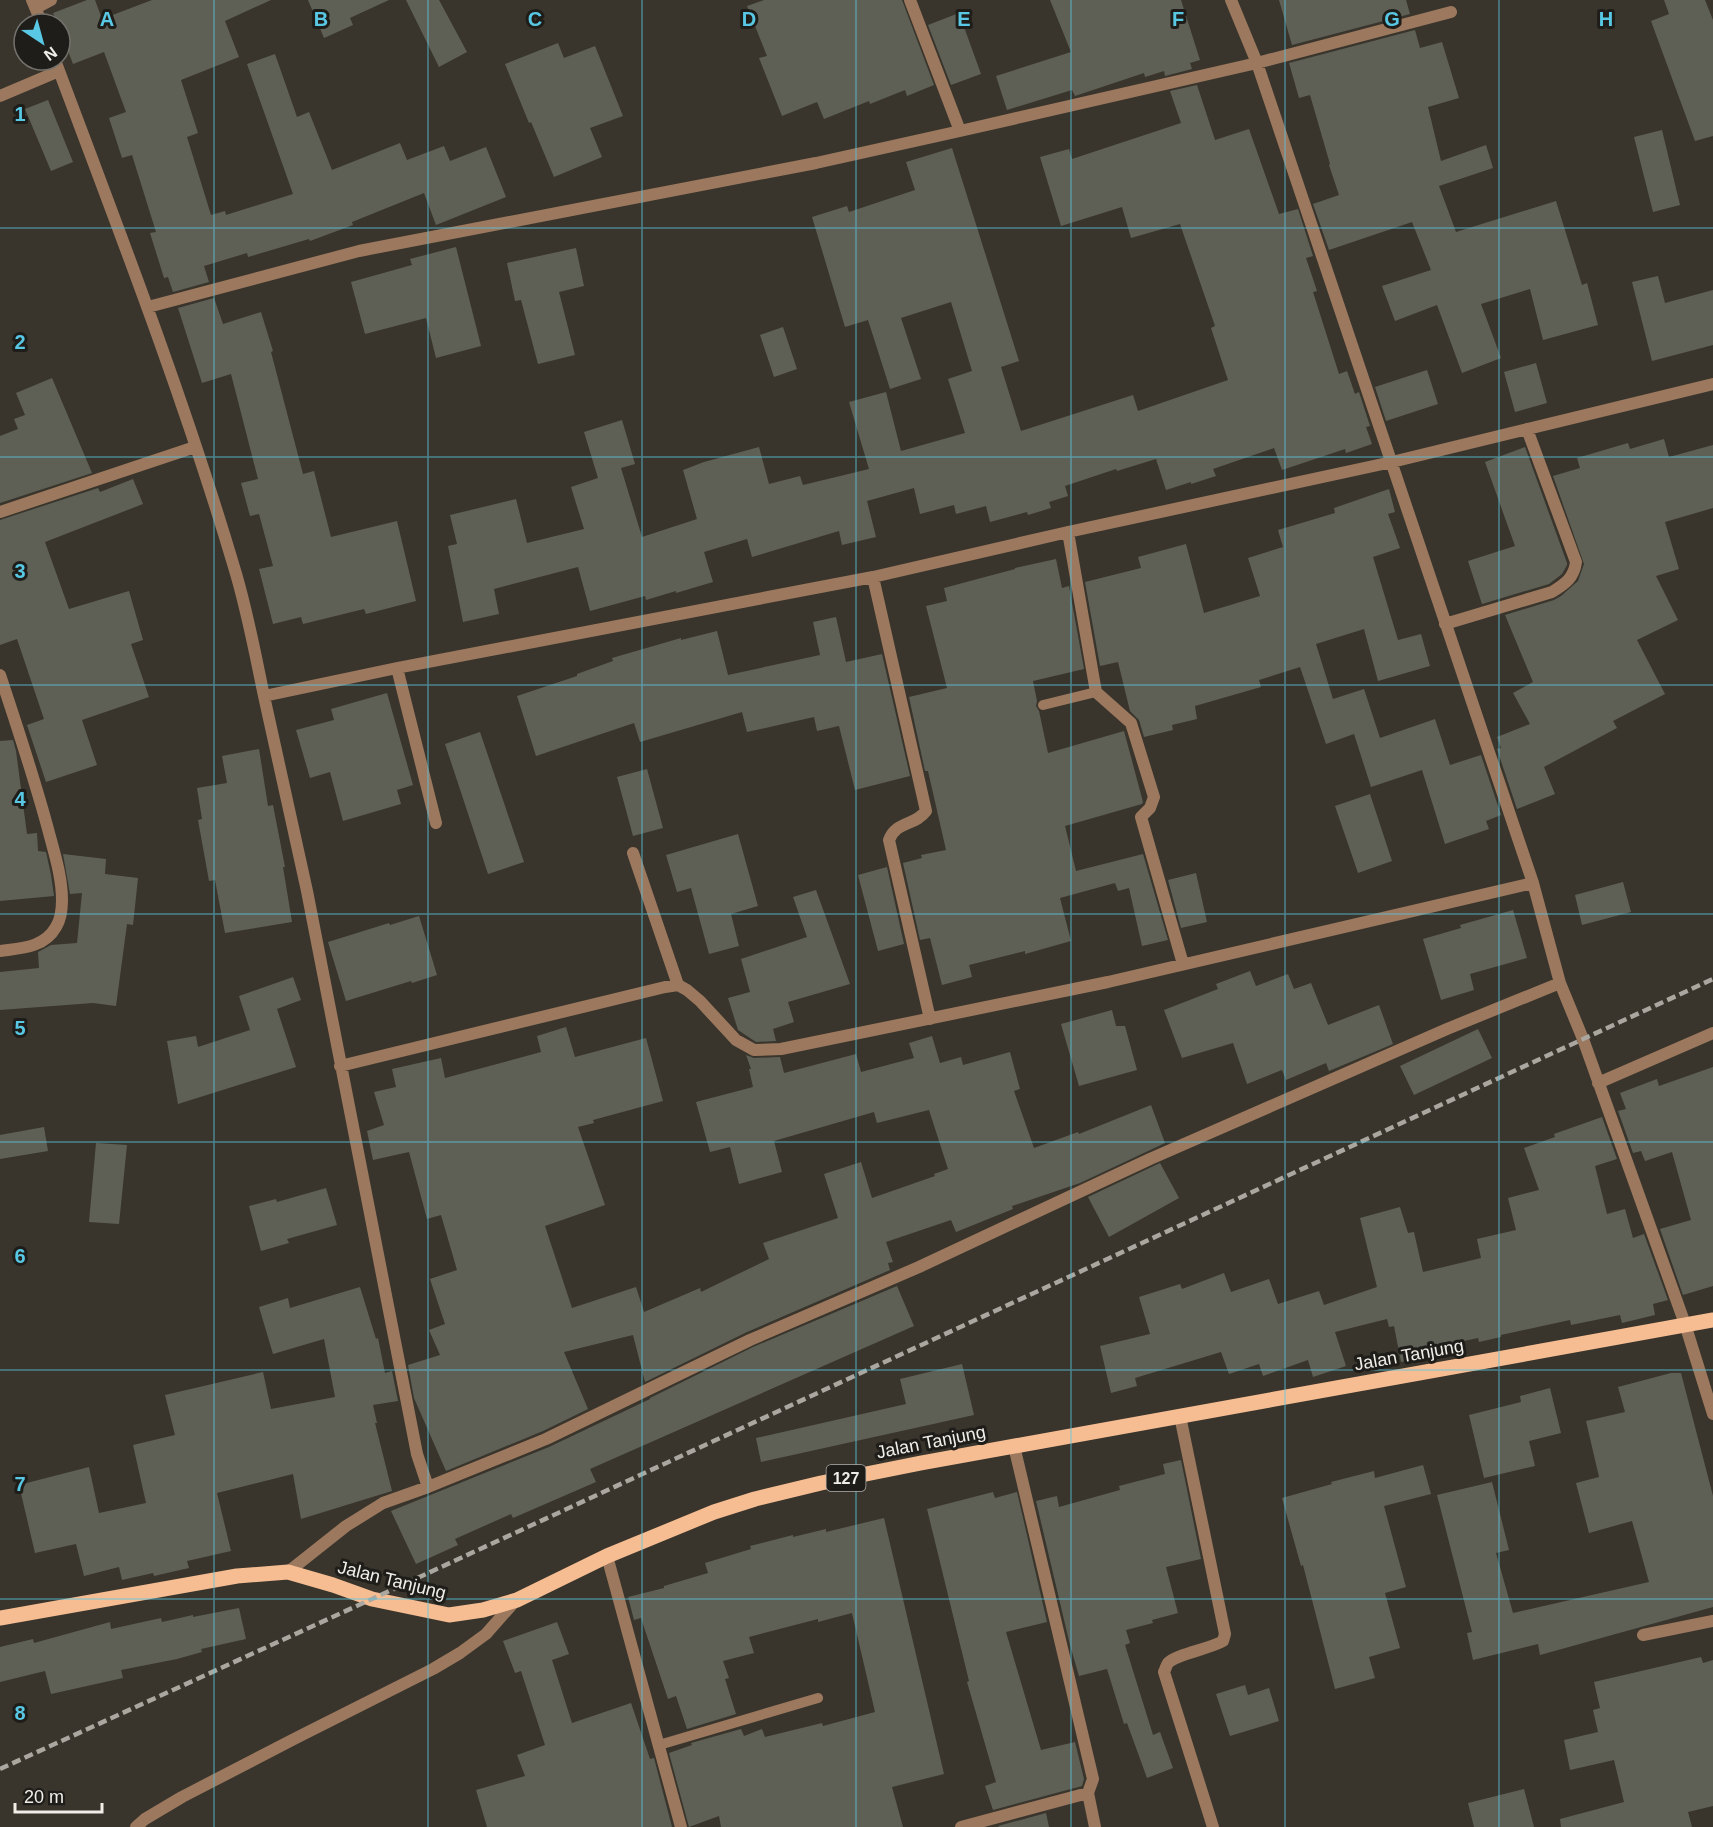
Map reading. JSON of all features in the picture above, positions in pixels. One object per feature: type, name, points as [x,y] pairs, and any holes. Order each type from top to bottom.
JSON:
[{"type":"main road","name":"Jalan Tanjung","points":[[0,1618],[237,1576],[288,1572],[372,1599],[449,1615],[483,1610],[517,1600],[607,1556],[714,1512],[755,1499],[821,1483],[1713,1320]]},
{"type":"street","points":[[34,4],[51,0]]},
{"type":"street","points":[[910,0],[960,131]]},
{"type":"street","points":[[1231,0],[1257,63],[1533,883],[1560,983],[1583,1039],[1685,1324],[1713,1413]]},
{"type":"street","points":[[148,306],[359,251],[816,164],[1257,63],[1451,12]]},
{"type":"street","points":[[0,96],[29,83],[46,72]]},
{"type":"street","points":[[60,72],[148,306],[235,569],[307,891],[417,1454],[428,1487]]},
{"type":"street","points":[[264,696],[873,576],[1392,462],[1713,384]]},
{"type":"street","points":[[1445,624],[1552,592],[1566,583],[1575,572],[1576,562],[1527,429]]},
{"type":"street","points":[[0,512],[195,447]]},
{"type":"street","points":[[1068,532],[1095,692],[1131,723],[1154,796],[1150,808],[1141,817],[1183,964]]},
{"type":"street","points":[[873,576],[926,811],[921,818],[899,826],[892,832],[889,840],[930,1019]]},
{"type":"street","points":[[397,668],[436,823]]},
{"type":"street","points":[[0,675],[39,794],[58,868],[62,899],[61,914],[57,925],[42,942],[29,948],[0,951]]},
{"type":"street","points":[[633,853],[678,985]]},
{"type":"street","points":[[340,1066],[678,985],[700,1001],[736,1040],[754,1050],[781,1049],[1183,964],[1533,883]]},
{"type":"street","points":[[288,1572],[346,1526],[383,1503],[428,1487],[546,1438],[750,1340],[919,1267],[1150,1159],[1447,1029],[1560,983]]},
{"type":"street","points":[[1598,1083],[1713,1033]]},
{"type":"street","points":[[1180,1416],[1225,1634],[1223,1641],[1216,1645],[1173,1659],[1167,1664],[1164,1672],[1213,1827]]},
{"type":"street","points":[[1014,1446],[1093,1779],[1088,1793],[1095,1827]]},
{"type":"street","points":[[607,1556],[681,1827]]},
{"type":"street","points":[[136,1827],[182,1797],[451,1659],[486,1634],[517,1600]]},
{"type":"street","points":[[1643,1635],[1713,1621]]},
{"type":"street","points":[[960,1827],[1088,1793]]},
{"type":"lane","points":[[1043,705],[1095,692]]},
{"type":"lane","points":[[659,1744],[818,1698]]},
{"type":"building","points":[[87,0],[95,0],[102,19],[152,0],[271,0],[225,21],[239,57],[181,80],[198,133],[187,137],[211,215],[225,211],[226,215],[293,194],[247,64],[275,54],[297,117],[309,112],[332,170],[400,143],[407,160],[444,146],[450,161],[486,147],[506,197],[436,225],[424,193],[352,222],[353,225],[310,241],[309,239],[248,257],[247,253],[204,266],[209,282],[173,292],[168,277],[164,278],[150,233],[156,232],[132,155],[122,158],[109,118],[126,112],[104,52],[73,64],[72,12],[56,12]]},
{"type":"building","points":[[308,0],[389,0],[350,18],[353,25],[324,38]]},
{"type":"building","points":[[406,0],[439,0],[467,52],[439,67]]},
{"type":"building","points":[[764,0],[902,0],[934,85],[907,96],[905,90],[870,104],[869,101],[824,119],[817,102],[782,116],[759,58],[767,56],[747,6]]},
{"type":"building","points":[[1050,0],[1181,0],[1200,60],[1190,63],[1192,69],[1165,76],[1164,71],[1145,77],[1144,73],[1075,96],[1072,90],[1007,110],[996,76],[1071,52]]},
{"type":"building","points":[[1279,0],[1406,0],[1410,14],[1292,45]]},
{"type":"building","points":[[1664,0],[1705,0],[1713,20],[1713,136],[1695,141],[1651,21],[1669,14]]},
{"type":"building","points":[[959,13],[981,74],[951,85],[928,25]]},
{"type":"building","points":[[1415,30],[1420,48],[1442,42],[1459,98],[1428,107],[1441,161],[1486,145],[1493,168],[1439,186],[1456,232],[1556,201],[1582,285],[1587,283],[1598,325],[1543,340],[1530,289],[1481,304],[1501,358],[1462,373],[1437,305],[1395,321],[1382,286],[1431,270],[1412,222],[1329,250],[1313,204],[1339,195],[1310,95],[1299,98],[1289,63]]},
{"type":"building","points":[[558,43],[564,58],[595,46],[623,116],[590,128],[602,157],[554,177],[505,64]]},
{"type":"building","points":[[1197,85],[1215,140],[1249,129],[1279,214],[1298,209],[1313,256],[1306,258],[1317,291],[1313,292],[1339,374],[1347,371],[1355,394],[1359,392],[1370,426],[1366,427],[1372,444],[1346,453],[1345,449],[1282,470],[1274,448],[1213,469],[1216,476],[1166,490],[1156,459],[1065,486],[1068,496],[1049,502],[1051,508],[990,522],[986,506],[956,514],[954,505],[920,514],[914,488],[867,501],[876,537],[842,545],[839,531],[752,557],[747,539],[704,552],[713,582],[676,593],[676,591],[646,600],[645,596],[590,611],[578,567],[494,589],[499,614],[463,622],[448,546],[457,544],[450,515],[516,499],[527,543],[584,529],[571,487],[598,478],[584,432],[622,420],[635,464],[621,468],[642,537],[697,519],[683,470],[704,462],[759,447],[769,484],[800,476],[803,485],[869,469],[849,402],[886,392],[901,451],[965,433],[948,379],[972,371],[951,302],[901,318],[921,379],[890,389],[868,320],[845,327],[812,217],[847,206],[849,212],[915,190],[906,162],[952,148],[1019,361],[1001,367],[1021,431],[1133,395],[1138,411],[1228,380],[1211,328],[1215,326],[1180,224],[1131,238],[1122,207],[1061,226],[1040,157],[1069,149],[1072,159],[1181,123],[1170,91]]},
{"type":"building","points":[[48,100],[73,162],[51,171],[25,109]]},
{"type":"building","points":[[1662,130],[1680,205],[1653,212],[1634,137]]},
{"type":"building","points":[[456,247],[481,346],[436,358],[426,318],[365,334],[351,282],[412,265],[410,259]]},
{"type":"building","points":[[576,248],[584,286],[559,292],[575,355],[538,364],[521,300],[515,301],[507,263]]},
{"type":"building","points":[[1658,276],[1665,303],[1713,290],[1713,345],[1652,361],[1632,282]]},
{"type":"building","points":[[214,298],[223,324],[261,312],[273,351],[271,352],[303,474],[314,471],[331,537],[397,521],[416,601],[366,614],[364,609],[303,624],[301,617],[273,624],[259,569],[273,566],[259,514],[250,516],[241,483],[258,479],[231,374],[202,383],[178,308]]},
{"type":"building","points":[[783,327],[797,369],[774,377],[760,335]]},
{"type":"building","points":[[1536,363],[1547,403],[1515,412],[1504,372]]},
{"type":"building","points":[[1427,370],[1438,404],[1386,421],[1375,387]]},
{"type":"building","points":[[52,378],[92,473],[0,503],[0,436],[18,429],[14,419],[25,415],[16,393]]},
{"type":"building","points":[[1664,439],[1669,457],[1713,445],[1713,508],[1665,522],[1679,569],[1656,576],[1678,620],[1637,640],[1665,694],[1613,721],[1617,728],[1544,767],[1555,794],[1517,809],[1497,749],[1501,748],[1497,737],[1530,724],[1513,693],[1533,682],[1505,615],[1561,596],[1578,581],[1584,564],[1553,476],[1580,468],[1577,458],[1628,443],[1630,449]]},
{"type":"building","points":[[1525,447],[1567,565],[1562,574],[1549,584],[1482,604],[1468,561],[1515,546],[1485,462]]},
{"type":"building","points":[[133,479],[143,504],[45,542],[69,609],[129,591],[143,640],[131,644],[149,697],[82,720],[97,765],[46,782],[27,725],[44,719],[17,639],[0,645],[0,520],[98,488],[100,492]]},
{"type":"building","points":[[1389,489],[1395,512],[1388,514],[1400,548],[1373,557],[1398,640],[1421,634],[1430,666],[1378,681],[1364,629],[1316,644],[1333,699],[1364,689],[1380,738],[1435,719],[1450,765],[1481,755],[1501,815],[1486,821],[1489,829],[1445,844],[1422,770],[1371,787],[1354,734],[1326,744],[1300,667],[1259,680],[1261,687],[1195,706],[1197,719],[1172,725],[1173,730],[1144,737],[1139,720],[1130,711],[1118,662],[1100,666],[1085,582],[1141,568],[1138,557],[1186,544],[1204,613],[1260,596],[1248,558],[1283,547],[1278,530],[1335,513],[1334,508]]},
{"type":"building","points":[[1056,559],[1062,588],[1069,586],[1084,669],[1033,681],[1036,706],[1048,753],[1124,731],[1143,802],[1065,826],[1076,871],[1143,854],[1168,940],[1142,946],[1129,888],[1118,891],[1115,883],[1060,898],[1071,941],[1025,954],[1025,951],[969,965],[972,977],[942,985],[930,938],[920,940],[903,863],[922,858],[921,855],[946,850],[928,771],[925,771],[909,697],[947,688],[926,606],[947,601],[944,588]]},
{"type":"building","points":[[836,617],[846,662],[882,654],[910,776],[855,790],[839,726],[817,731],[814,717],[747,732],[742,712],[640,742],[634,723],[536,756],[517,696],[577,676],[577,674],[613,661],[612,658],[681,638],[681,640],[717,631],[728,675],[820,655],[813,622]]},
{"type":"building","points":[[387,693],[413,785],[397,790],[401,804],[343,821],[330,772],[310,778],[296,730],[334,720],[331,709]]},
{"type":"building","points":[[480,732],[524,862],[488,874],[445,744]]},
{"type":"building","points":[[13,740],[27,834],[37,833],[38,851],[46,852],[54,896],[0,901],[0,741]]},
{"type":"building","points":[[259,749],[268,806],[273,805],[285,867],[283,867],[292,922],[225,933],[215,880],[209,881],[198,820],[202,819],[197,788],[227,783],[222,756]]},
{"type":"building","points":[[647,769],[663,828],[633,836],[617,777]]},
{"type":"building","points":[[1370,794],[1392,861],[1358,873],[1335,806]]},
{"type":"building","points":[[738,834],[758,906],[731,914],[739,946],[709,954],[691,888],[677,892],[666,855]]},
{"type":"building","points":[[63,854],[106,859],[105,874],[138,878],[133,925],[127,924],[116,1006],[93,1003],[0,1010],[0,972],[39,968],[38,952],[51,945],[77,943],[82,893],[70,894]]},
{"type":"building","points":[[887,867],[904,944],[878,951],[858,875]]},
{"type":"building","points":[[1196,873],[1207,922],[1181,928],[1168,880]]},
{"type":"building","points":[[1623,882],[1631,912],[1582,925],[1575,895]]},
{"type":"building","points":[[816,890],[850,984],[788,1002],[794,1022],[773,1029],[776,1041],[756,1042],[738,1030],[728,998],[750,992],[741,959],[807,937],[793,897]]},
{"type":"building","points":[[1513,910],[1527,958],[1470,974],[1474,990],[1441,1000],[1423,939],[1461,928],[1460,925]]},
{"type":"building","points":[[419,916],[437,975],[346,1001],[328,942]]},
{"type":"building","points":[[1250,971],[1256,986],[1288,974],[1294,989],[1311,983],[1328,1025],[1379,1005],[1393,1044],[1329,1071],[1326,1063],[1286,1080],[1282,1070],[1247,1084],[1233,1043],[1182,1058],[1164,1010],[1218,989],[1216,984]]},
{"type":"building","points":[[293,977],[301,1000],[277,1009],[296,1067],[178,1104],[167,1041],[196,1036],[198,1047],[250,1030],[239,996]]},
{"type":"building","points":[[1112,1010],[1116,1026],[1125,1026],[1137,1070],[1079,1086],[1061,1024]]},
{"type":"building","points":[[566,1027],[575,1057],[646,1038],[663,1101],[593,1120],[594,1123],[578,1127],[605,1205],[545,1226],[572,1308],[636,1287],[644,1312],[700,1288],[701,1292],[769,1259],[763,1243],[838,1218],[824,1174],[861,1162],[872,1198],[935,1176],[934,1174],[948,1169],[929,1110],[877,1123],[874,1112],[774,1141],[782,1172],[739,1184],[730,1147],[710,1152],[696,1102],[753,1087],[749,1069],[751,1069],[746,1055],[754,1058],[780,1057],[784,1073],[856,1054],[861,1072],[914,1058],[909,1043],[932,1036],[940,1063],[961,1057],[963,1065],[1010,1052],[1020,1089],[1014,1091],[1034,1148],[1078,1132],[1079,1134],[1151,1105],[1165,1143],[1080,1183],[1012,1206],[1013,1209],[956,1232],[951,1220],[886,1242],[893,1262],[888,1263],[890,1270],[747,1332],[645,1382],[633,1335],[564,1352],[588,1409],[543,1431],[446,1471],[414,1398],[408,1365],[440,1355],[429,1330],[445,1324],[430,1279],[457,1270],[441,1215],[427,1219],[409,1152],[373,1160],[367,1131],[384,1125],[374,1092],[396,1087],[392,1069],[441,1058],[445,1078],[541,1052],[537,1036]]},
{"type":"building","points":[[1478,1029],[1492,1058],[1414,1095],[1400,1066]]},
{"type":"building","points":[[1713,1067],[1713,1286],[1683,1295],[1660,1229],[1691,1220],[1672,1152],[1645,1161],[1641,1151],[1633,1153],[1618,1111],[1626,1109],[1620,1093],[1657,1079],[1659,1086]]},
{"type":"building","points":[[1602,1117],[1617,1159],[1595,1166],[1607,1214],[1625,1209],[1633,1238],[1644,1234],[1668,1300],[1653,1304],[1655,1315],[1622,1323],[1620,1315],[1571,1325],[1570,1320],[1479,1342],[1478,1338],[1427,1349],[1428,1356],[1401,1362],[1394,1326],[1389,1327],[1387,1319],[1335,1332],[1346,1366],[1313,1377],[1308,1360],[1263,1376],[1259,1364],[1229,1374],[1221,1352],[1135,1378],[1137,1386],[1111,1393],[1100,1346],[1150,1334],[1139,1297],[1180,1284],[1182,1289],[1224,1273],[1231,1292],[1269,1279],[1278,1304],[1319,1291],[1324,1305],[1377,1287],[1360,1218],[1400,1207],[1408,1233],[1414,1232],[1423,1272],[1481,1258],[1477,1239],[1516,1230],[1508,1198],[1539,1190],[1524,1148],[1555,1137],[1554,1134]]},
{"type":"building","points":[[44,1127],[48,1151],[0,1159],[0,1135]]},
{"type":"building","points":[[96,1143],[127,1145],[119,1224],[89,1222]]},
{"type":"building","points":[[1160,1163],[1179,1198],[1109,1237],[1088,1197]]},
{"type":"building","points":[[326,1188],[337,1225],[287,1239],[289,1243],[261,1251],[249,1206],[276,1199],[277,1202]]},
{"type":"building","points":[[897,1286],[914,1326],[590,1469],[596,1482],[513,1518],[511,1514],[455,1539],[458,1545],[416,1564],[391,1511],[549,1447],[753,1347]]},
{"type":"building","points":[[360,1287],[376,1339],[378,1338],[385,1373],[392,1371],[398,1401],[373,1405],[377,1423],[375,1423],[392,1491],[301,1519],[293,1474],[217,1493],[231,1551],[187,1561],[189,1568],[154,1576],[153,1573],[122,1580],[119,1567],[84,1576],[76,1544],[35,1553],[19,1485],[89,1467],[99,1513],[146,1503],[133,1445],[175,1435],[165,1395],[263,1372],[271,1409],[335,1397],[324,1339],[273,1354],[259,1307],[288,1298],[290,1308]]},
{"type":"building","points":[[962,1364],[974,1415],[761,1462],[756,1438],[906,1404],[900,1379]]},
{"type":"building","points":[[1671,1373],[1681,1373],[1713,1496],[1713,1607],[1540,1655],[1538,1644],[1473,1660],[1467,1633],[1472,1632],[1437,1495],[1492,1482],[1509,1550],[1496,1553],[1513,1613],[1649,1582],[1632,1521],[1589,1533],[1576,1483],[1599,1477],[1586,1421],[1625,1412],[1618,1387]]},
{"type":"building","points":[[1550,1388],[1561,1433],[1529,1441],[1535,1466],[1484,1478],[1469,1415],[1521,1402],[1520,1396]]},
{"type":"building","points":[[1181,1460],[1201,1559],[1166,1567],[1178,1613],[1126,1630],[1130,1643],[1125,1645],[1153,1735],[1160,1732],[1173,1768],[1147,1778],[1127,1723],[1124,1724],[1107,1669],[1079,1676],[1036,1501],[1057,1496],[1059,1507],[1120,1490],[1119,1486],[1165,1474],[1163,1464]]},
{"type":"building","points":[[1423,1465],[1431,1494],[1384,1506],[1406,1587],[1385,1593],[1400,1648],[1369,1657],[1375,1678],[1335,1689],[1303,1565],[1301,1566],[1282,1498],[1374,1471],[1375,1478]]},
{"type":"building","points":[[993,1492],[995,1498],[1017,1492],[1047,1622],[1006,1632],[1041,1750],[1075,1742],[1084,1779],[1082,1786],[993,1810],[985,1786],[996,1782],[967,1682],[969,1681],[927,1509]]},
{"type":"building","points":[[884,1518],[944,1774],[892,1787],[903,1827],[721,1827],[719,1816],[689,1827],[669,1753],[692,1745],[691,1743],[741,1729],[744,1736],[762,1729],[765,1737],[822,1723],[823,1726],[875,1712],[852,1613],[818,1622],[818,1619],[749,1637],[754,1653],[723,1661],[729,1678],[725,1679],[736,1714],[687,1729],[676,1696],[668,1699],[641,1618],[634,1620],[628,1597],[708,1573],[705,1563],[751,1549],[750,1546],[793,1535],[793,1537],[826,1529],[826,1532]]},
{"type":"building","points":[[239,1608],[246,1639],[201,1649],[202,1652],[177,1659],[121,1670],[123,1678],[51,1694],[45,1671],[0,1682],[0,1647],[33,1639],[34,1643],[110,1622],[111,1629],[161,1618],[162,1622]]},
{"type":"building","points":[[557,1622],[569,1654],[552,1660],[572,1723],[631,1703],[650,1759],[654,1758],[672,1827],[487,1827],[476,1790],[525,1776],[517,1755],[545,1745],[521,1671],[515,1673],[503,1641]]},
{"type":"building","points":[[1701,1657],[1703,1663],[1713,1660],[1713,1806],[1688,1812],[1692,1827],[1561,1827],[1560,1819],[1624,1802],[1614,1760],[1570,1770],[1564,1740],[1598,1732],[1593,1710],[1600,1708],[1594,1682]]},
{"type":"building","points":[[1245,1685],[1248,1695],[1269,1688],[1279,1721],[1230,1736],[1216,1694]]},
{"type":"building","points":[[1524,1789],[1534,1827],[1474,1827],[1468,1803]]},
{"type":"building","points":[[1046,1813],[1049,1827],[998,1826]]},
{"type":"railway","points":[[0,1769],[1713,979]]}]
